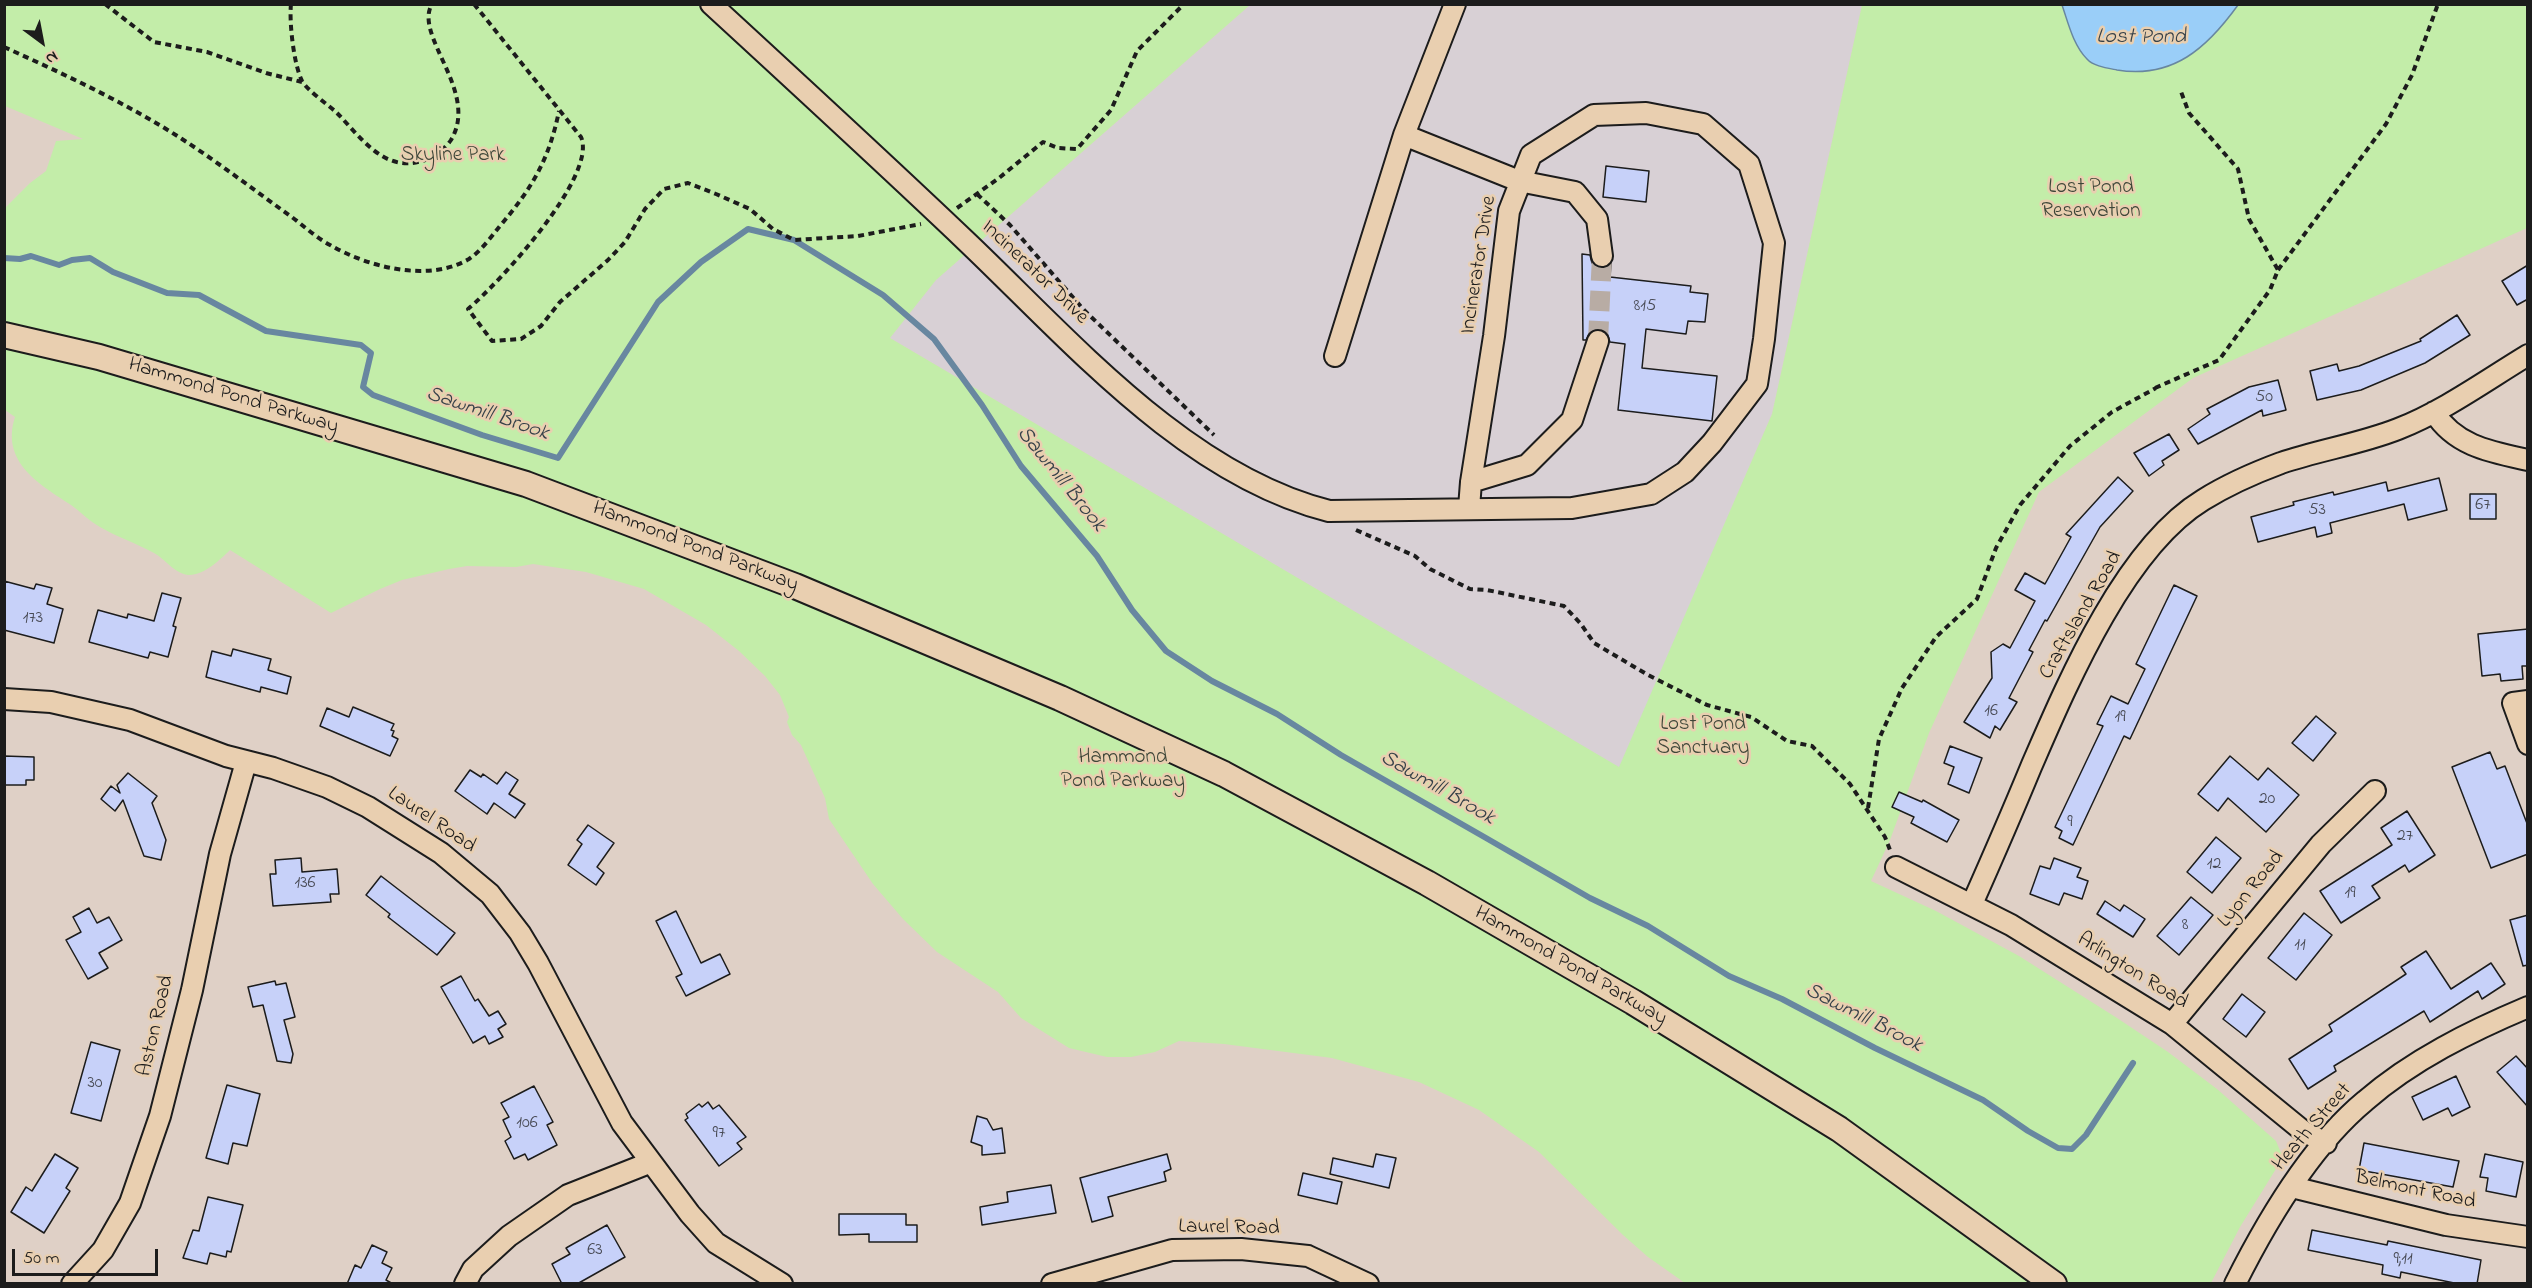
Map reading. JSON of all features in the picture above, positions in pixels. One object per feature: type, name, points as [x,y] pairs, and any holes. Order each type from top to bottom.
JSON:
[{"type":"main road","name":"Hammond Pond Parkway","points":[[4,335],[99,357],[526,484],[795,586],[1060,698],[1244,785],[1427,883],[1633,1002],[1839,1129],[2054,1284]]},
{"type":"street","name":"Incinerator Drive","points":[[711,4],[943,219],[1100,369],[1190,446],[1252,482],[1303,504],[1329,511],[1572,508],[1651,494],[1685,472],[1712,443],[1757,384],[1774,243],[1749,164],[1703,124],[1646,113],[1594,115],[1531,155],[1509,211],[1494,336],[1469,508]]},
{"type":"street","points":[[1335,356],[1404,135],[1455,4]]},
{"type":"street","points":[[1404,135],[1519,181],[1575,192],[1597,219],[1602,256]]},
{"type":"street","points":[[1471,482],[1527,465],[1572,420],[1598,341]]},
{"type":"street","name":"Craftsland Road","points":[[1972,904],[2060,699],[2078,665],[2117,596],[2159,538],[2179,518],[2202,500],[2281,463],[2396,430],[2434,412],[2528,355]]},
{"type":"street","points":[[2434,412],[2441,424],[2467,444],[2493,453],[2528,460]]},
{"type":"street","name":"Laurel Road","points":[[4,699],[51,702],[130,720],[246,762],[273,768],[327,787],[368,807],[441,853],[490,894],[519,933],[538,963],[622,1123],[649,1163],[716,1243],[782,1284]]},
{"type":"street","points":[[2528,701],[2513,704],[2528,744]]},
{"type":"street","name":"Aston Road","points":[[72,1284],[103,1250],[130,1203],[160,1116],[192,990],[217,864],[246,762]]},
{"type":"street","name":"Lyon Road","points":[[2172,1024],[2321,844],[2375,791]]},
{"type":"street","name":"Arlington Road","points":[[1896,867],[2011,925],[2172,1024],[2303,1131],[2326,1143]]},
{"type":"street","name":"Heath Street","points":[[2235,1284],[2292,1187],[2326,1143],[2364,1101],[2394,1078],[2460,1039],[2528,1007]]},
{"type":"street","points":[[465,1284],[473,1269],[509,1236],[568,1195],[649,1163]]},
{"type":"street","name":"Belmont Road","points":[[2292,1187],[2446,1225],[2528,1238]]},
{"type":"street","name":"Laurel Road","points":[[1052,1284],[1172,1250],[1241,1249],[1308,1257],[1368,1284]]},
{"type":"path","points":[[105,4],[154,42],[207,51],[266,73],[302,82],[381,157],[407,164],[435,156],[450,141],[457,125],[459,105],[431,33],[430,8],[432,4]]},
{"type":"path","points":[[291,4],[291,37],[302,82]]},
{"type":"path","points":[[474,4],[581,137],[584,146],[584,156],[569,189],[535,237],[488,292],[468,309],[492,340],[521,339],[541,326],[560,302],[625,242],[645,209],[664,189],[688,183],[750,209],[773,229],[794,240],[858,236],[943,219],[1043,142],[1058,148],[1077,149],[1111,111],[1137,51],[1184,4]]},
{"type":"path","points":[[1868,809],[1879,739],[1902,688],[1936,637],[1977,599],[1996,548],[2020,505],[2070,446],[2112,412],[2146,392],[2219,360],[2270,290],[2278,270],[2386,124],[2412,75],[2438,4]]},
{"type":"path","points":[[4,47],[162,126],[329,245],[365,261],[406,269],[439,270],[455,266],[470,258],[484,245],[522,199],[541,170],[559,110]]},
{"type":"path","points":[[2180,89],[2189,113],[2238,169],[2249,219],[2278,270]]},
{"type":"path","points":[[977,194],[1010,225],[1084,310],[1222,443]]},
{"type":"path","points":[[2146,392],[2156,388]]},
{"type":"path","points":[[1329,511],[1350,528],[1415,556],[1430,569],[1470,589],[1487,590],[1564,606],[1581,624],[1594,643],[1648,675],[1707,705],[1751,717],[1787,741],[1812,746],[1850,784],[1868,809],[1885,837],[1896,867]]},
{"type":"shaded area","points":[[1250,5],[1862,5],[1772,414],[1620,768],[890,338],[936,280]]},
{"type":"green space","points":[[4,5],[1250,5],[936,280],[890,338],[1619,767],[1772,414],[1862,5],[2527,5],[2527,228],[2193,378],[2039,492],[1929,733],[1890,840],[1871,881],[1936,911],[2019,956],[2168,1052],[2217,1089],[2276,1141],[2281,1153],[2279,1164],[2240,1227],[2211,1283],[1685,1283],[1648,1257],[1623,1235],[1539,1152],[1479,1110],[1419,1082],[1332,1058],[1224,1044],[1179,1041],[1155,1052],[1131,1057],[1107,1057],[1069,1048],[1021,1018],[998,992],[937,952],[903,919],[873,884],[829,819],[825,798],[801,745],[792,735],[787,722],[789,717],[780,695],[765,676],[739,651],[706,625],[644,589],[586,572],[533,564],[516,567],[467,566],[402,580],[331,613],[230,550],[211,567],[199,573],[188,575],[178,572],[154,553],[96,525],[26,471],[13,447],[12,433],[15,417],[5,410],[5,208],[30,183],[46,171],[56,141],[83,139],[5,106]]},
{"type":"water","name":"Lost Pond","points":[[2062,4],[2238,5],[2214,35],[2187,57],[2172,65],[2137,72],[2117,70],[2096,65],[2090,61],[2082,53],[2075,40]]},
{"type":"building","points":[[1606,166],[1649,171],[1646,202],[1603,197]]},
{"type":"building","points":[[1582,254],[1590,255],[1592,263],[1598,267],[1604,268],[1611,263],[1610,277],[1691,286],[1690,292],[1708,294],[1705,322],[1688,321],[1686,334],[1646,329],[1642,368],[1717,376],[1712,421],[1618,410],[1625,344],[1610,342],[1607,333],[1601,329],[1590,332],[1586,340],[1583,340]]},
{"type":"building","points":[[2528,265],[2528,299],[2517,305],[2502,281]]},
{"type":"building","points":[[2457,315],[2470,335],[2425,363],[2361,390],[2317,400],[2310,371],[2337,364],[2339,371],[2359,366],[2421,341],[2420,339]]},
{"type":"building","points":[[2278,380],[2286,410],[2263,416],[2262,410],[2198,444],[2188,429],[2210,414],[2207,409],[2249,387]]},
{"type":"building","points":[[2169,434],[2179,450],[2162,461],[2164,465],[2149,476],[2134,453]]},
{"type":"building","points":[[2118,477],[2133,491],[2100,527],[2047,621],[2045,620],[2029,650],[2033,652],[2009,698],[2017,702],[2000,730],[1995,726],[1990,738],[1964,722],[1992,678],[1991,652],[2003,644],[2010,648],[2035,601],[2015,590],[2025,573],[2045,584],[2071,537],[2066,534]]},
{"type":"building","points":[[2439,478],[2447,510],[2408,520],[2404,504],[2330,523],[2332,533],[2317,537],[2315,527],[2258,542],[2251,517],[2294,505],[2293,502],[2333,492],[2334,495],[2386,482],[2388,491]]},
{"type":"building","points":[[2470,494],[2496,494],[2496,519],[2470,519]]},
{"type":"building","points":[[4,581],[34,589],[36,584],[52,588],[47,604],[63,609],[54,643],[4,630]]},
{"type":"building","points":[[2174,585],[2197,596],[2130,739],[2124,736],[2073,845],[2059,838],[2062,831],[2055,827],[2103,726],[2097,724],[2111,696],[2128,704],[2145,669],[2136,664]]},
{"type":"building","points":[[162,593],[181,598],[168,657],[150,652],[148,658],[89,642],[98,610],[127,618],[128,614],[154,621]]},
{"type":"building","points":[[2528,629],[2528,666],[2522,666],[2523,679],[2501,681],[2500,674],[2482,676],[2478,634]]},
{"type":"building","points":[[233,649],[271,659],[268,670],[291,677],[287,694],[261,687],[260,692],[206,677],[212,651],[231,656]]},
{"type":"building","points":[[353,707],[394,724],[391,730],[394,731],[392,736],[398,739],[390,756],[320,726],[327,708],[349,717]]},
{"type":"building","points":[[2316,716],[2336,733],[2313,761],[2292,743]]},
{"type":"building","points":[[1950,746],[1982,758],[1969,793],[1948,784],[1954,767],[1944,763]]},
{"type":"building","points":[[2490,752],[2497,769],[2505,766],[2528,826],[2528,854],[2491,868],[2452,767]]},
{"type":"building","points":[[4,756],[34,757],[34,780],[26,780],[26,785],[4,785]]},
{"type":"building","points":[[2230,756],[2258,780],[2268,768],[2299,795],[2266,832],[2228,798],[2218,811],[2198,794]]},
{"type":"building","points":[[470,770],[481,777],[483,774],[497,784],[506,772],[518,780],[509,794],[525,804],[515,818],[494,803],[487,814],[455,791]]},
{"type":"building","points":[[128,773],[157,796],[152,803],[166,840],[161,860],[144,856],[123,800],[115,811],[101,799],[111,786],[120,793],[117,785]]},
{"type":"building","points":[[1899,792],[1922,802],[1923,800],[1959,820],[1947,842],[1911,823],[1914,817],[1892,807]]},
{"type":"building","points":[[2407,811],[2435,855],[2409,872],[2405,865],[2372,886],[2380,898],[2341,923],[2320,891],[2392,845],[2381,828]]},
{"type":"building","points":[[588,825],[614,843],[597,867],[604,873],[596,885],[568,865],[582,844],[577,840]]},
{"type":"building","points":[[2216,837],[2241,858],[2212,893],[2187,872]]},
{"type":"building","points":[[301,858],[302,872],[337,869],[339,894],[330,894],[331,902],[273,906],[270,874],[276,874],[275,860]]},
{"type":"building","points":[[2054,858],[2081,868],[2077,877],[2088,881],[2082,899],[2064,893],[2059,905],[2030,894],[2040,866],[2050,869]]},
{"type":"building","points":[[381,876],[455,933],[437,955],[388,917],[390,914],[366,895]]},
{"type":"building","points":[[2191,897],[2213,915],[2179,955],[2157,936]]},
{"type":"building","points":[[2105,901],[2120,911],[2124,905],[2145,919],[2133,937],[2097,914]]},
{"type":"building","points":[[89,908],[97,923],[109,917],[122,940],[99,953],[108,968],[88,979],[66,940],[81,932],[73,917]]},
{"type":"building","points":[[676,911],[701,963],[720,954],[730,974],[686,996],[676,977],[682,974],[656,921]]},
{"type":"building","points":[[2304,913],[2332,935],[2296,980],[2268,958]]},
{"type":"building","points":[[2528,915],[2528,965],[2523,966],[2510,920]]},
{"type":"building","points":[[2426,951],[2451,989],[2491,963],[2505,984],[2482,999],[2478,991],[2430,1022],[2424,1011],[2334,1066],[2336,1071],[2308,1089],[2289,1059],[2332,1031],[2329,1025],[2406,974],[2401,967]]},
{"type":"building","points":[[461,976],[475,1001],[478,999],[489,1016],[498,1011],[506,1024],[498,1029],[503,1037],[489,1044],[485,1036],[473,1043],[441,987]]},
{"type":"building","points":[[275,981],[276,985],[286,983],[295,1017],[284,1020],[293,1054],[291,1063],[277,1061],[263,1005],[253,1007],[248,987]]},
{"type":"building","points":[[2242,994],[2265,1012],[2246,1037],[2223,1019]]},
{"type":"building","points":[[91,1042],[120,1050],[101,1121],[71,1113]]},
{"type":"building","points":[[2516,1056],[2528,1069],[2528,1107],[2497,1072]]},
{"type":"building","points":[[2456,1076],[2470,1107],[2452,1116],[2448,1108],[2423,1120],[2412,1097]]},
{"type":"building","points":[[227,1085],[260,1094],[247,1146],[233,1143],[228,1164],[206,1158]]},
{"type":"building","points":[[534,1086],[553,1122],[547,1125],[557,1145],[528,1160],[525,1154],[514,1159],[505,1141],[511,1137],[503,1120],[509,1117],[501,1103]]},
{"type":"building","points":[[708,1102],[713,1109],[719,1105],[746,1137],[737,1143],[742,1149],[719,1166],[685,1120],[688,1118],[686,1114],[699,1104],[702,1107]]},
{"type":"building","points":[[977,1116],[987,1119],[993,1130],[1002,1128],[1005,1153],[982,1155],[982,1146],[971,1142]]},
{"type":"building","points":[[2364,1143],[2459,1161],[2453,1187],[2359,1170]]},
{"type":"building","points":[[55,1154],[78,1168],[66,1188],[70,1191],[44,1233],[11,1212],[26,1187],[32,1191]]},
{"type":"building","points":[[1167,1154],[1171,1169],[1164,1172],[1166,1181],[1108,1197],[1113,1216],[1092,1222],[1080,1178]]},
{"type":"building","points":[[1376,1154],[1396,1158],[1389,1188],[1330,1174],[1333,1158],[1373,1167]]},
{"type":"building","points":[[2485,1154],[2523,1162],[2516,1197],[2486,1191],[2488,1178],[2480,1177]]},
{"type":"building","points":[[1303,1173],[1342,1182],[1337,1204],[1298,1195]]},
{"type":"building","points":[[1051,1185],[1056,1213],[982,1225],[980,1207],[1008,1202],[1007,1192]]},
{"type":"building","points":[[208,1197],[243,1205],[231,1252],[227,1251],[226,1257],[210,1253],[207,1264],[183,1258],[193,1230],[199,1231]]},
{"type":"building","points":[[839,1214],[906,1214],[906,1225],[917,1225],[917,1242],[869,1242],[869,1234],[839,1235]]},
{"type":"building","points":[[607,1225],[625,1257],[577,1284],[562,1284],[552,1264],[570,1254],[566,1248]]},
{"type":"building","points":[[2312,1230],[2387,1245],[2388,1241],[2481,1260],[2477,1284],[2459,1284],[2401,1272],[2400,1278],[2382,1274],[2383,1265],[2308,1250]]},
{"type":"building","points":[[372,1245],[387,1252],[382,1263],[392,1268],[386,1280],[393,1284],[347,1284],[355,1265],[361,1268]]},
{"type":"waterway","name":"Sawmill Brook","points":[[4,258],[20,259],[31,256],[59,265],[72,260],[90,258],[113,272],[167,293],[199,295],[266,331],[361,345],[371,353],[363,387],[373,395],[482,435],[558,458],[658,302],[701,262],[748,229],[794,240],[883,295],[934,339],[982,405],[1021,466],[1097,556],[1132,610],[1166,651],[1212,681],[1277,714],[1341,755],[1590,898],[1648,926],[1729,976],[1782,999],[1875,1048],[1983,1100],[2028,1131],[2058,1148],[2072,1149],[2086,1135],[2133,1063]]},
{"type":"tunnel","points":[[1598,341],[1602,256]]},
{"type":"park label","name":"Skyline Park","points":[[453,157]]},
{"type":"park label","name":"Lost Pond Reservation","points":[[2091,201]]},
{"type":"park label","name":"Lost Pond Sanctuary","points":[[1703,738]]}]
